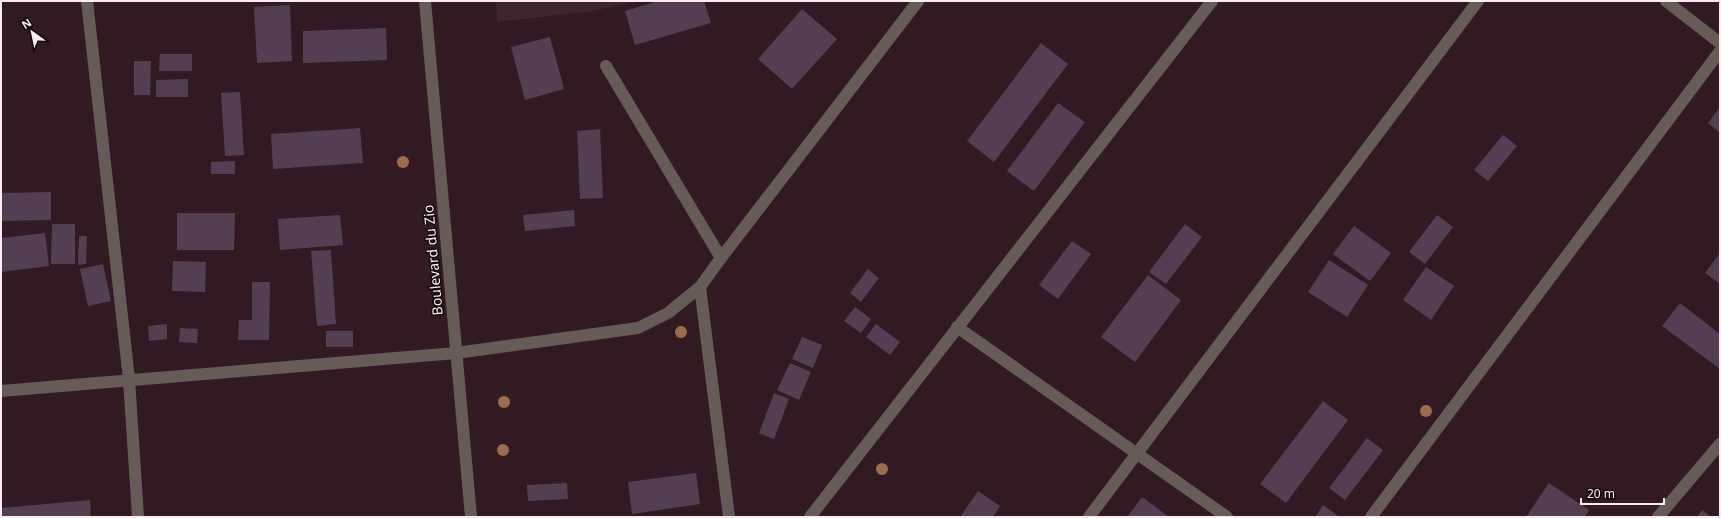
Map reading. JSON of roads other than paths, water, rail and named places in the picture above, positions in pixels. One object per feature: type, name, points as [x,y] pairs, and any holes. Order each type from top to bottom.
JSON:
[{"type":"street","points":[[87,1],[129,379],[138,517]]},
{"type":"street","name":"Boulevard du Zio","points":[[424,1],[471,517]]},
{"type":"street","points":[[1,391],[129,379],[456,353],[638,328],[668,313],[700,288],[721,258],[918,1]]},
{"type":"street","points":[[810,517],[1212,1]]},
{"type":"street","points":[[1089,517],[1138,454],[1478,1]]},
{"type":"street","points":[[1666,1],[1720,43]]},
{"type":"street","points":[[1371,517],[1720,51]]},
{"type":"street","points":[[606,66],[721,258]]},
{"type":"street","points":[[700,288],[729,517]]},
{"type":"street","points":[[957,328],[1227,517]]},
{"type":"street","points":[[1658,517],[1720,444]]}]
